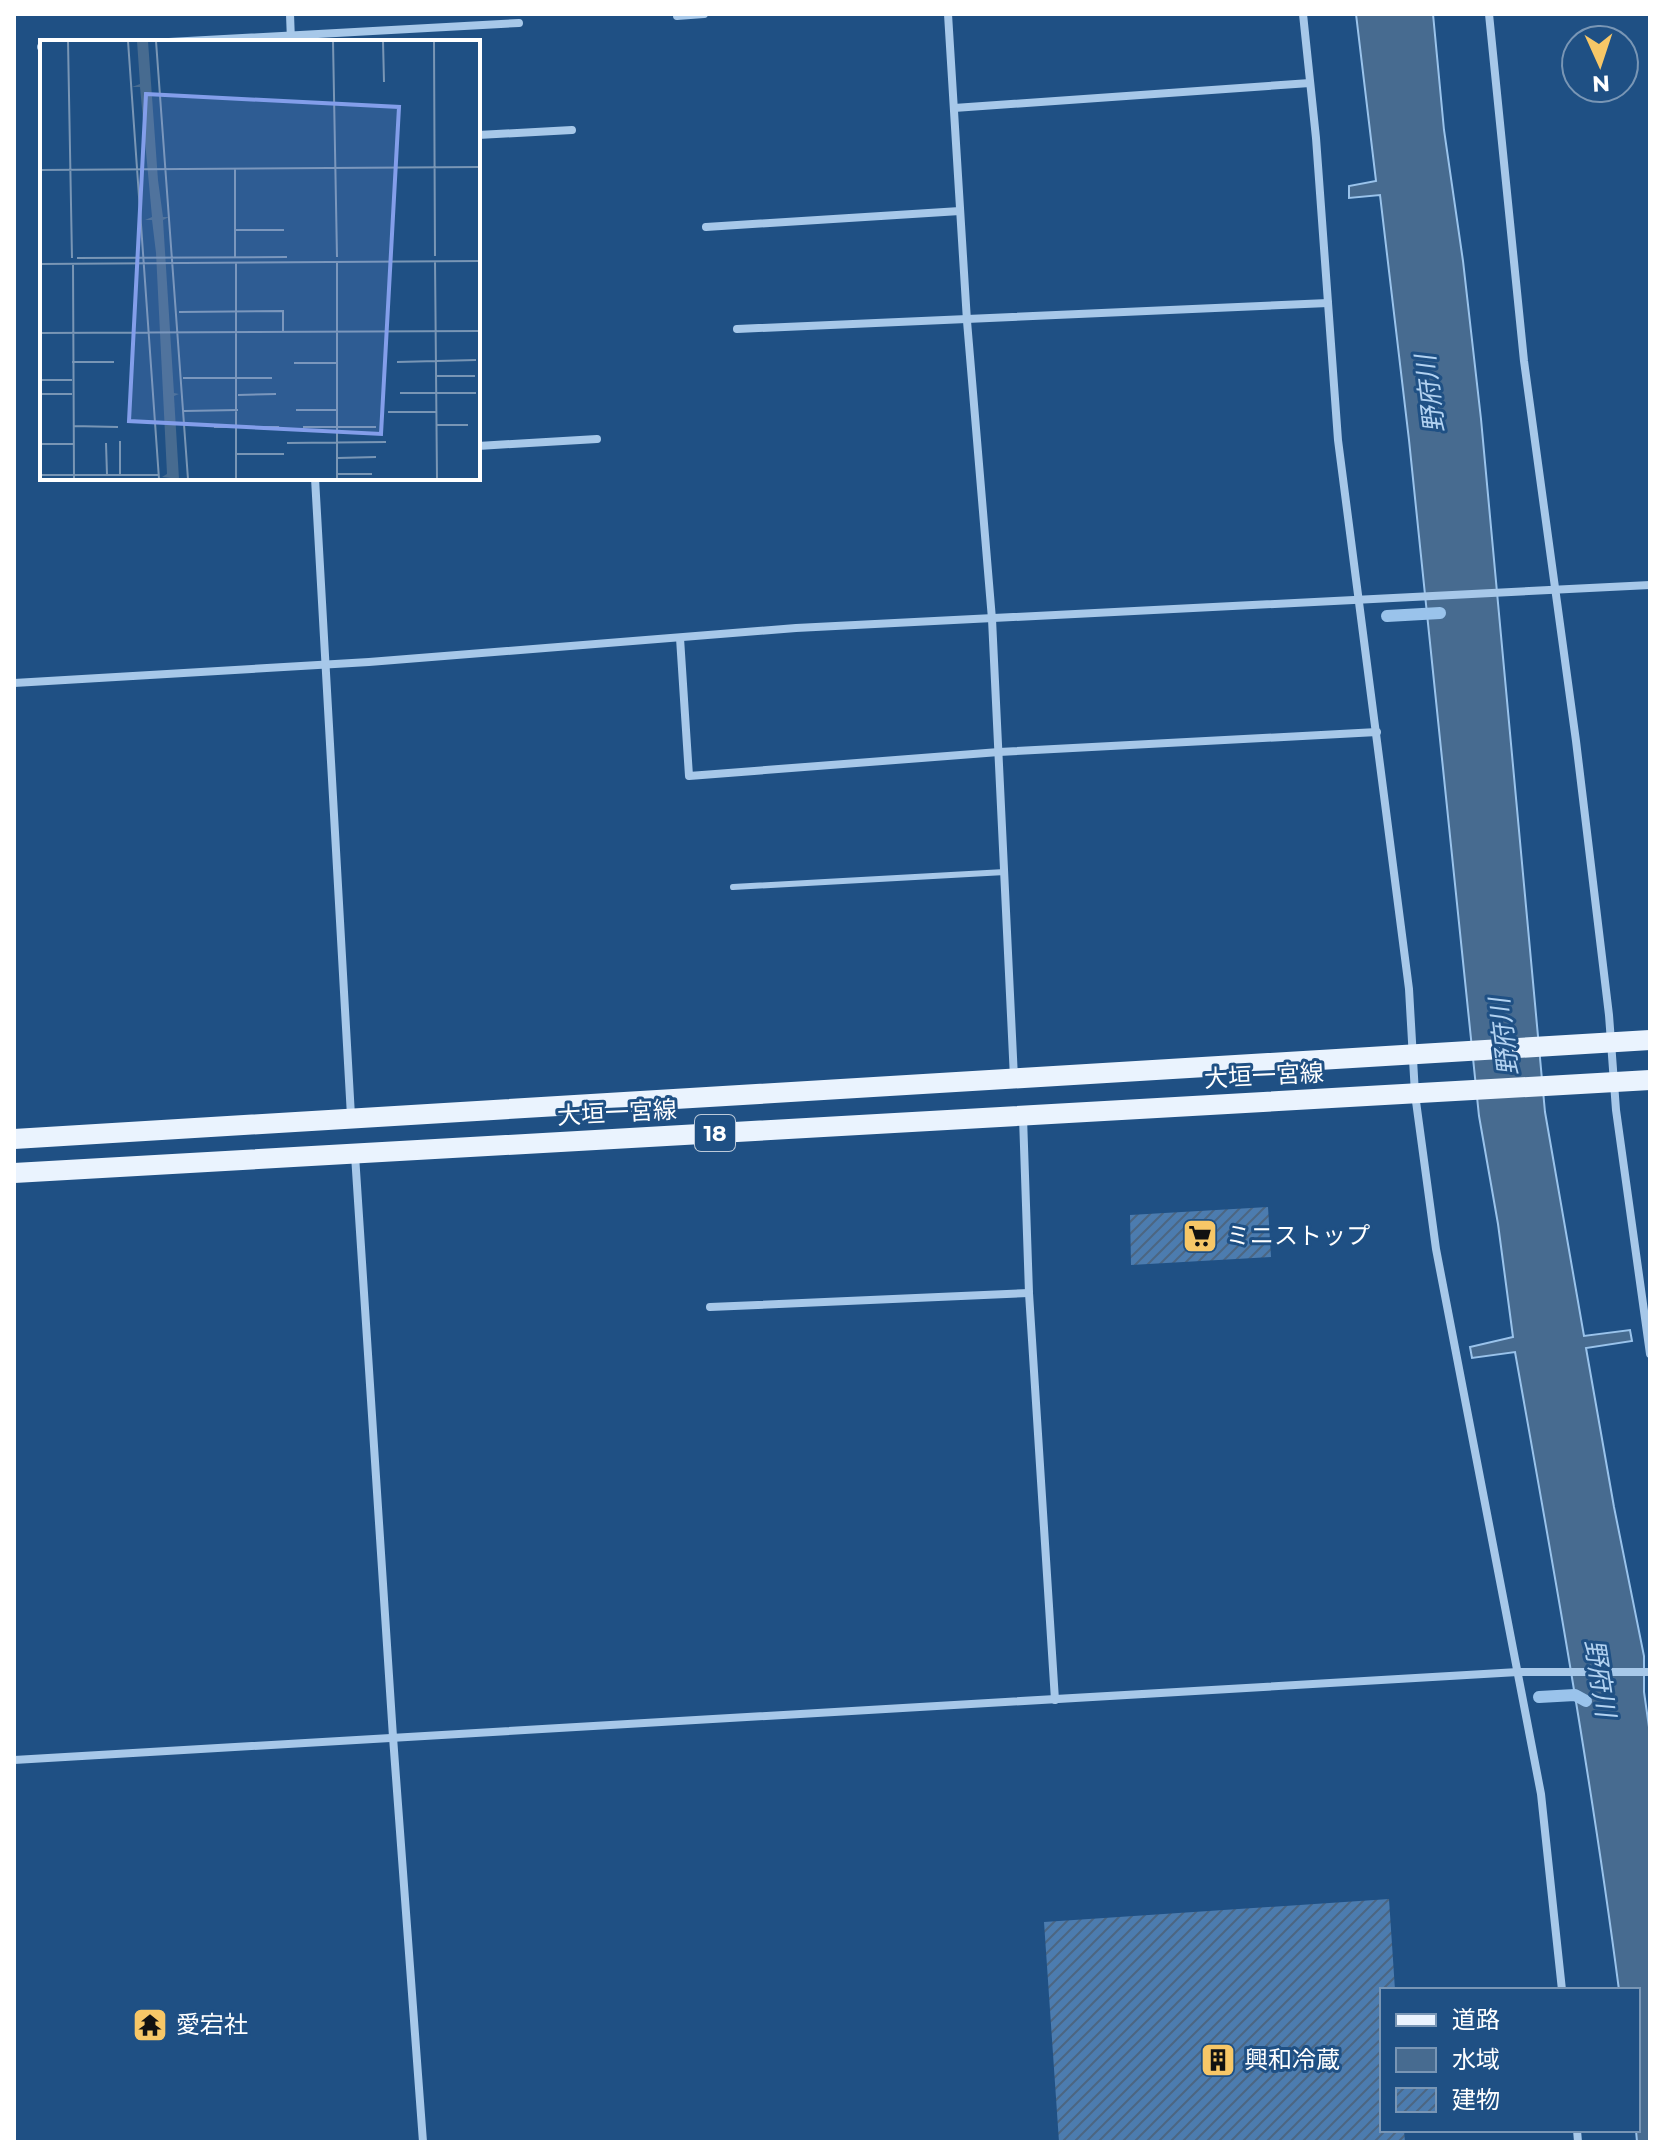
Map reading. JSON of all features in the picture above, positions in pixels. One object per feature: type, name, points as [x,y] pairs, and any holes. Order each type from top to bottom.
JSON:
[{"type":"main road","name":"18","points":[[1412,1054],[1650,1040]]},
{"type":"main road","name":"大垣一宮線","points":[[14,1139],[1412,1054]]},
{"type":"main road","name":"18","points":[[1415,1094],[1650,1080]]},
{"type":"main road","name":"大垣一宮線","points":[[14,1173],[1415,1094]]},
{"type":"street","points":[[290,14],[291,40],[519,23]]},
{"type":"street","points":[[677,16],[704,14]]},
{"type":"street","points":[[948,14],[967,321],[992,619],[1014,1078]]},
{"type":"street","points":[[1303,14],[1338,440],[1409,989],[1415,1094],[1436,1249],[1541,1794],[1562,1988]]},
{"type":"street","points":[[1489,14],[1524,361],[1576,741],[1614,1082],[1650,1354]]},
{"type":"street","points":[[954,108],[1310,83]]},
{"type":"street","points":[[480,135],[572,130]]},
{"type":"street","points":[[706,227],[960,211]]},
{"type":"street","points":[[737,329],[1328,303]]},
{"type":"street","points":[[480,446],[597,439]]},
{"type":"street","points":[[315,480],[351,1119]]},
{"type":"street","points":[[14,683],[325,664],[796,628],[1650,585]]},
{"type":"street","points":[[680,638],[689,776],[999,752],[1377,732]]},
{"type":"street","points":[[1023,1116],[1029,1293],[1055,1700]]},
{"type":"street","points":[[355,1154],[423,2142]]},
{"type":"street","points":[[710,1307],[1029,1293]]},
{"type":"street","points":[[14,1760],[1518,1672],[1650,1672]]},
{"type":"lane","points":[[733,887],[1005,872]]},
{"type":"water","name":"野府川","points":[[1356,14],[1433,14],[1444,130],[1481,419],[1545,1112],[1584,1336],[1630,1330],[1632,1341],[1586,1348],[1644,1656],[1644,1692],[1650,1734],[1650,2142],[1637,2142],[1636,2132],[1640,2132],[1640,1988],[1619,1988],[1584,1750],[1515,1352],[1472,1358],[1470,1347],[1513,1337],[1479,1116],[1409,440],[1380,195],[1349,198],[1349,186],[1376,181]]},
{"type":"building","name":"ミニストップ","points":[[1268,1207],[1271,1257],[1131,1265],[1130,1215]]},
{"type":"building","name":"興和冷蔵","points":[[1389,1899],[1395,1988],[1380,1988],[1380,2132],[1404,2132],[1405,2142],[1059,2142],[1044,1922]]},
{"type":"waterway","points":[[1387,616],[1440,613]]},
{"type":"waterway","name":"野府川","points":[[1539,1697],[1575,1695],[1586,1701]]},
{"type":"place","name":"ミニストップ","points":[[1200,1236]]},
{"type":"place","name":"愛宕社","points":[[150,2025]]},
{"type":"place","name":"興和冷蔵","points":[[1218,2060]]}]
